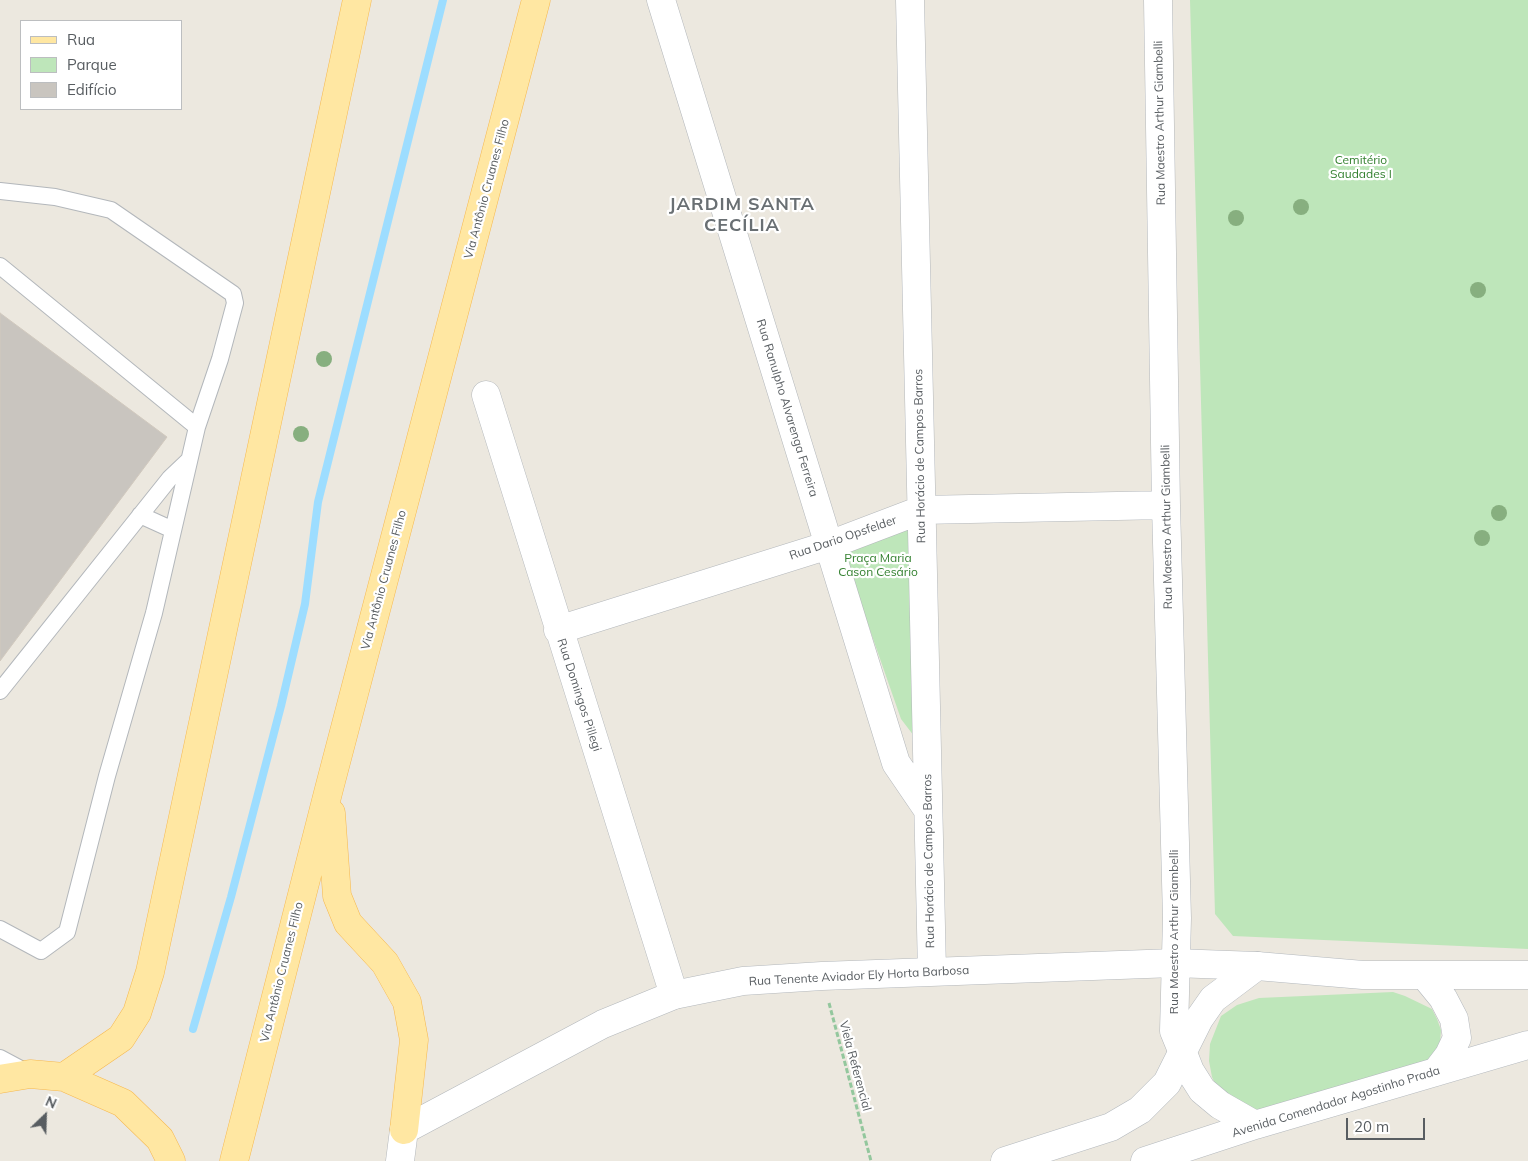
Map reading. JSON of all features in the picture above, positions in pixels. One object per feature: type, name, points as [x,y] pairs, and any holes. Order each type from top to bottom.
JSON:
[{"type":"main road","points":[[64,1077],[121,1038],[137,1013],[150,972],[357,0]]},
{"type":"main road","name":"Via Antônio Cruanes Filho","points":[[234,1161],[329,788],[536,0]]},
{"type":"main road","points":[[329,788],[337,896],[348,923],[385,963],[407,1002],[414,1040],[404,1130]]},
{"type":"main road","points":[[1,1072],[64,1077],[123,1103],[160,1139],[171,1161]]},
{"type":"street","name":"Rua Ranulpho Alvarenga Ferreira","points":[[661,0],[896,763],[928,810]]},
{"type":"street","name":"Rua Horácio de Campos Barros","points":[[910,0],[932,971]]},
{"type":"street","name":"Rua Maestro Arthur Giambelli","points":[[1158,0],[1166,505],[1177,918],[1174,963],[1174,1031],[1190,1071],[1202,1090],[1220,1104],[1255,1125]]},
{"type":"street","name":"Rua Domingos Pillegi","points":[[486,395],[558,630],[674,995]]},
{"type":"street","name":"Rua Dario Opsfelder","points":[[558,630],[829,545],[921,510],[1166,505]]},
{"type":"street","name":"Rua Tenente Aviador Ely Horta Barbosa","points":[[404,1130],[603,1024],[674,995],[743,981],[932,971],[1174,963],[1257,966]]},
{"type":"street","points":[[1005,1161],[1111,1127],[1140,1110],[1167,1083],[1199,1019],[1213,999],[1257,966],[1363,975],[1528,975]]},
{"type":"street","points":[[1425,976],[1443,998],[1454,1019],[1457,1038],[1449,1055],[1436,1072]]},
{"type":"street","name":"Avenida Comendador Agostinho Prada","points":[[1145,1161],[1255,1125],[1528,1045]]},
{"type":"street","points":[[400,1161],[404,1130]]},
{"type":"lane","points":[[0,191],[56,197],[111,210],[233,294],[236,303],[220,359],[196,427],[154,612],[107,776],[67,932],[41,951],[0,929]]},
{"type":"lane","points":[[0,266],[196,427]]},
{"type":"lane","points":[[0,691],[170,478],[189,460]]},
{"type":"lane","points":[[140,515],[173,530]]},
{"type":"path","name":"Viela Referencial","points":[[822,976],[870,1161]]},
{"type":"green space","name":"Cemitério Saudades I","points":[[1190,0],[1528,0],[1528,949],[1233,936],[1215,914]]},
{"type":"green space","name":"Praça Maria Cason Cesário","points":[[908,522],[914,736],[901,719],[841,547]]},
{"type":"green space","points":[[1393,992],[1432,1009],[1441,1030],[1440,1043],[1436,1052],[1429,1060],[1257,1111],[1218,1090],[1212,1077],[1209,1061],[1210,1044],[1221,1016],[1237,1005],[1259,998]]},
{"type":"building","points":[[0,313],[167,437],[0,661]]},
{"type":"waterway","points":[[193,1029],[231,897],[281,706],[305,604],[318,502],[443,0]]},
{"type":"district","name":"JARDIM SANTA CECÍLIA","points":[[742,215]]}]
